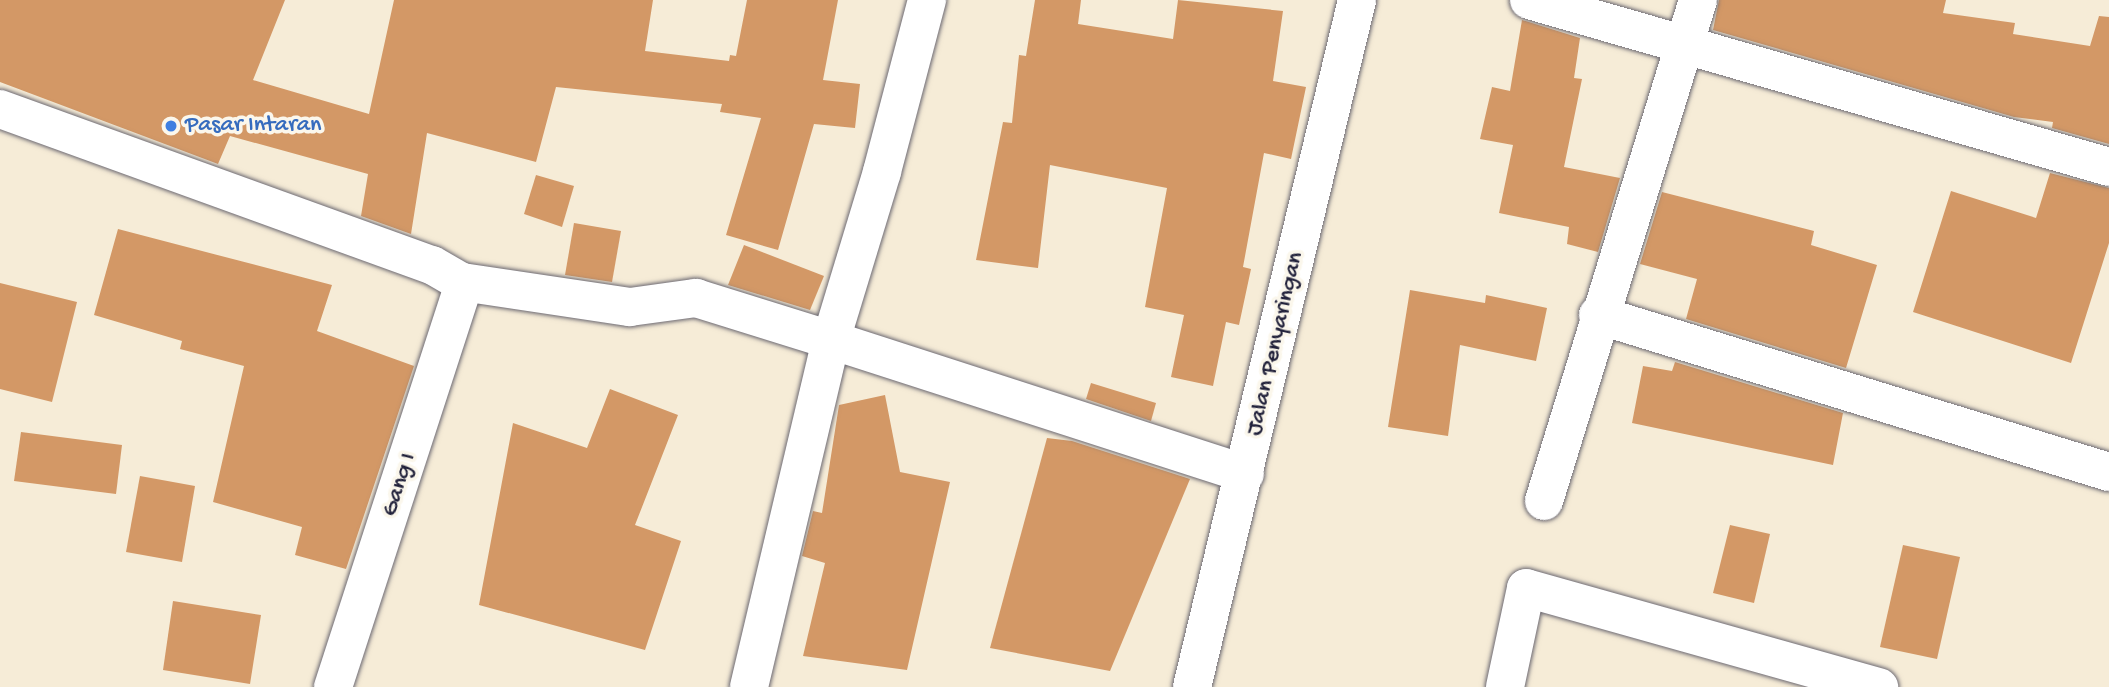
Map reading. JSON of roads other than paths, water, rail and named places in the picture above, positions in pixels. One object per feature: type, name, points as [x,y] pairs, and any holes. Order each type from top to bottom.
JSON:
[{"type":"street","points":[[749,687],[831,340],[882,172],[927,0]]},
{"type":"street","name":"Jalan Penyaringan","points":[[1203,684],[1245,474],[1357,0]]},
{"type":"street","points":[[1530,0],[1688,42],[2109,167]]},
{"type":"street","points":[[1544,501],[1598,316],[1688,42],[1698,0]]},
{"type":"street","points":[[0,109],[432,265],[464,283],[630,307],[696,298],[1245,474]]},
{"type":"street","name":"Gang I","points":[[333,687],[464,283]]},
{"type":"street","points":[[1598,316],[2109,472]]},
{"type":"street","points":[[1506,687],[1526,588],[1878,687]]},
{"type":"place","name":"Pasar Intaran","points":[[171,126]]}]
